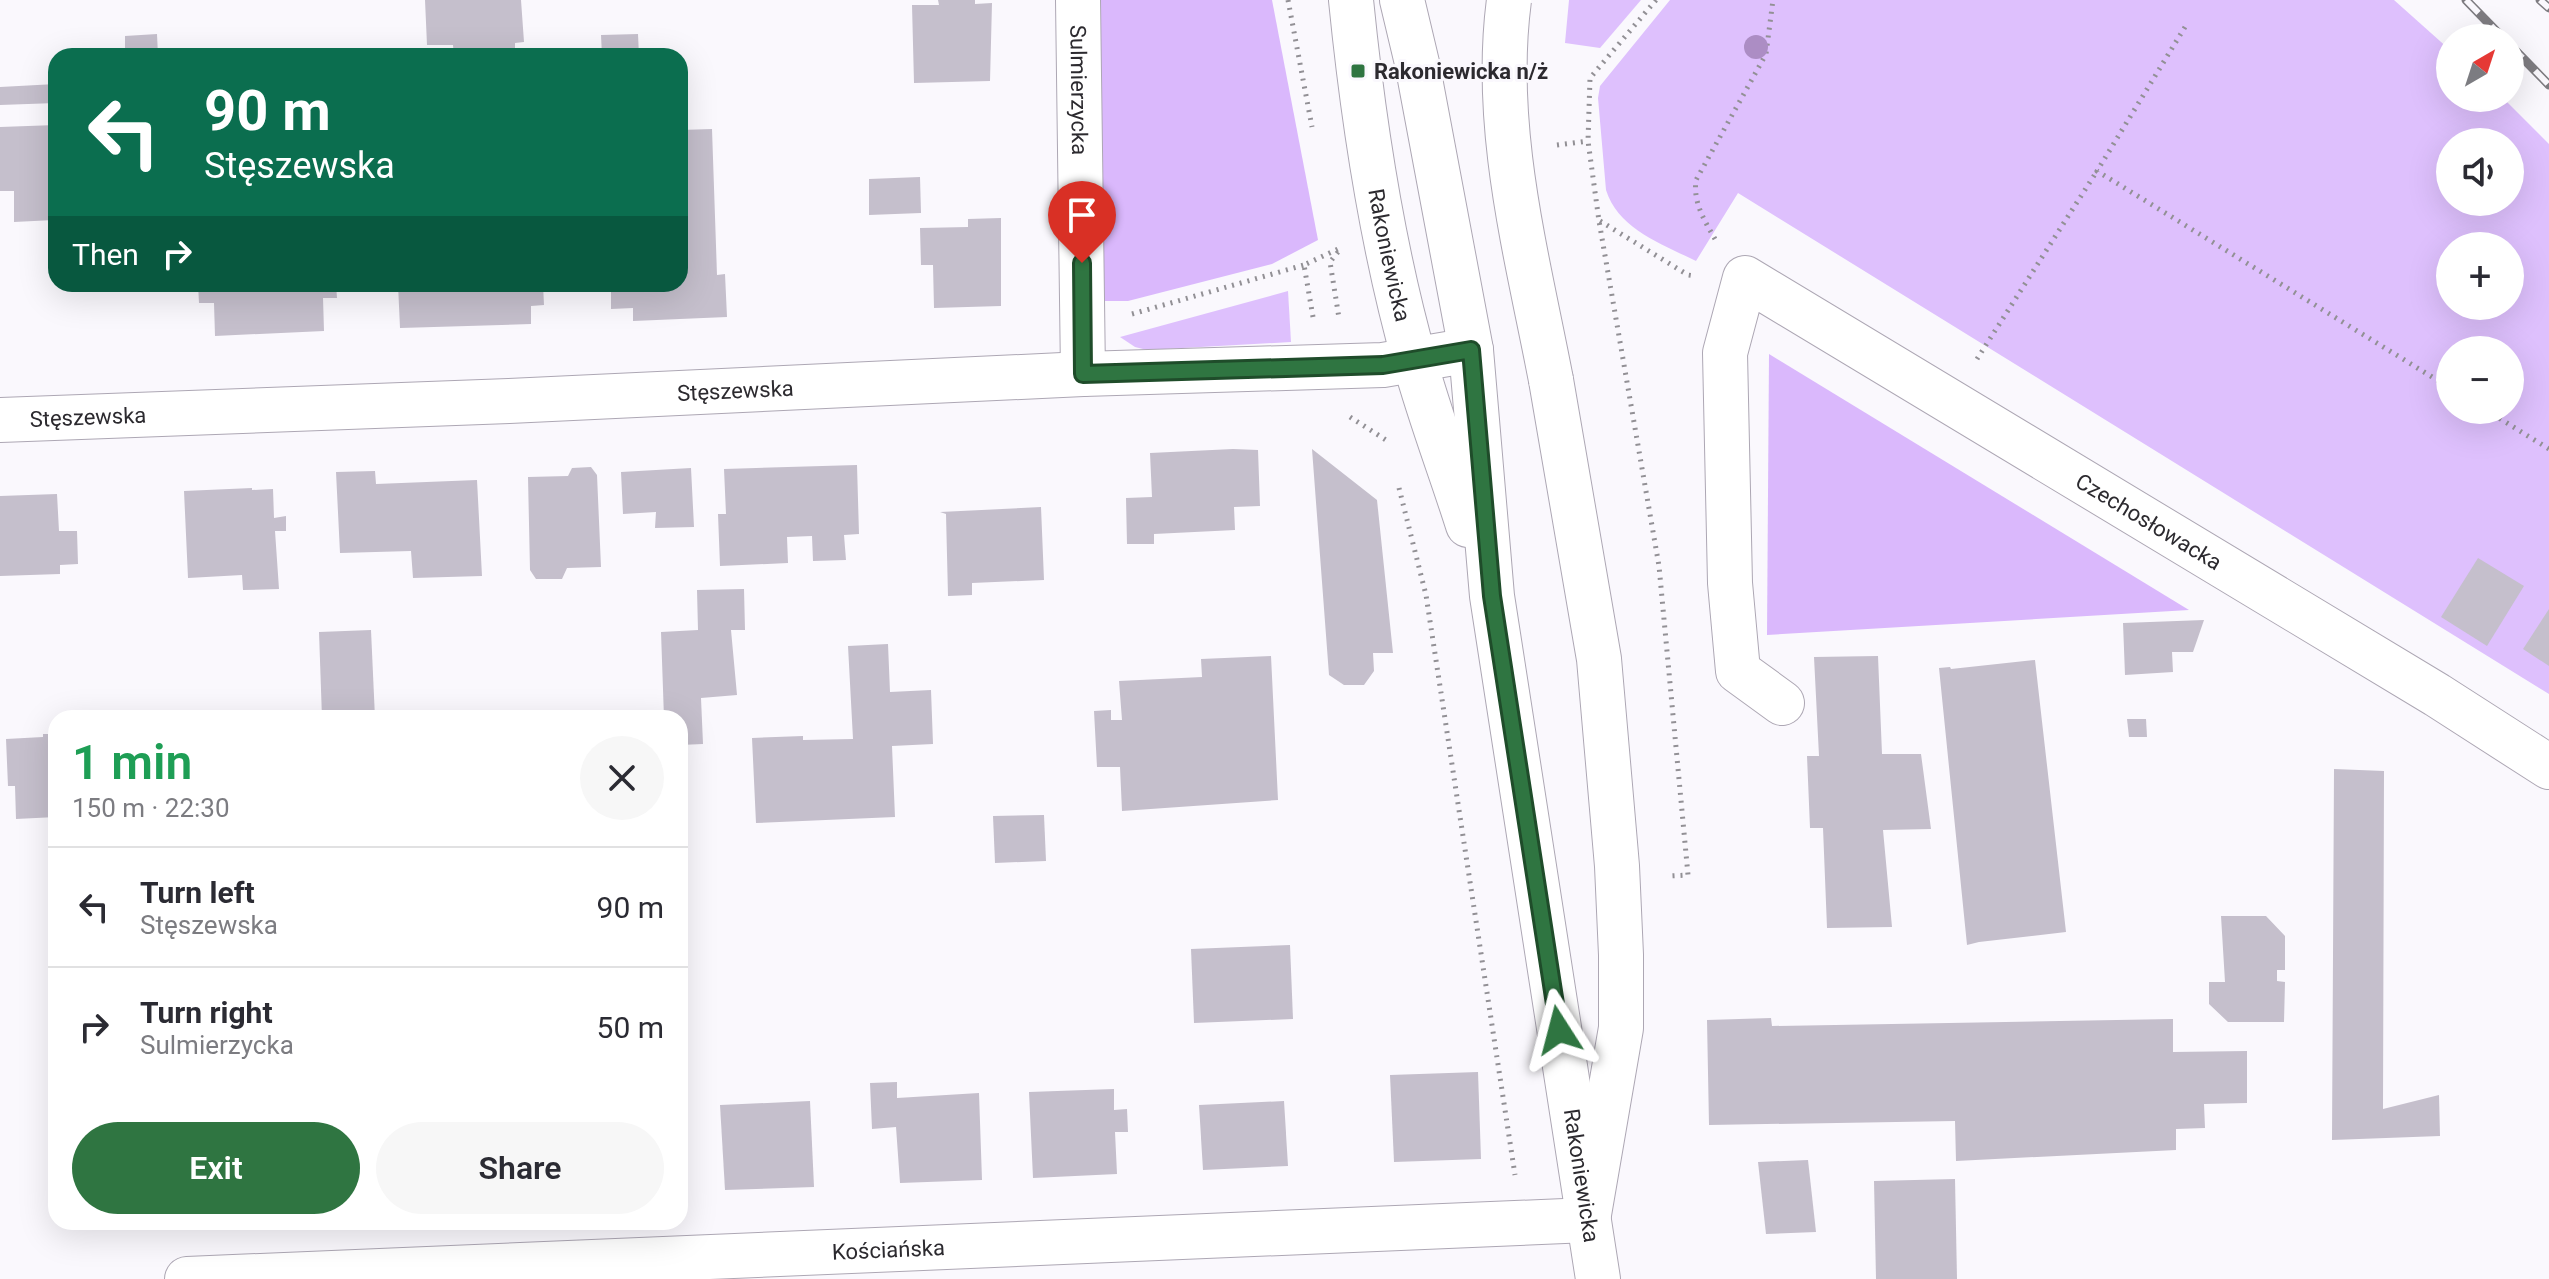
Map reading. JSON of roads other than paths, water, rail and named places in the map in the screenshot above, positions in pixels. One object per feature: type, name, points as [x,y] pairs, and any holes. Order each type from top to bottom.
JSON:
[{"type":"street","name":"Sulmierzycka","points":[[1078,0],[1083,374]]},
{"type":"street","name":"Rakoniewicka","points":[[1351,0],[1358,71],[1387,239],[1414,361],[1492,596]]},
{"type":"street","name":"Rakoniewicka","points":[[1402,0],[1420,78],[1471,350],[1492,596],[1598,1279]]},
{"type":"street","points":[[1509,0],[1503,46],[1512,178],[1551,380],[1599,659],[1617,866],[1621,1028],[1588,1220]]},
{"type":"street","name":"Czechosłowacka","points":[[1782,703],[1738,671],[1730,583],[1725,353],[1745,278],[2437,695],[2549,767]]},
{"type":"street","name":"Stęszewska","points":[[0,420],[509,401],[1083,374],[1335,367],[1414,361],[1471,350]]},
{"type":"street","name":"Kościańska","points":[[187,1279],[1588,1220]]},
{"type":"railway","points":[[2466,0],[2489,24]]},
{"type":"railway","points":[[2540,0],[2549,8]]},
{"type":"railway","points":[[2524,59],[2549,85]]},
{"type":"place","name":"Rakoniewicka n/ż","points":[[1358,71]]}]
